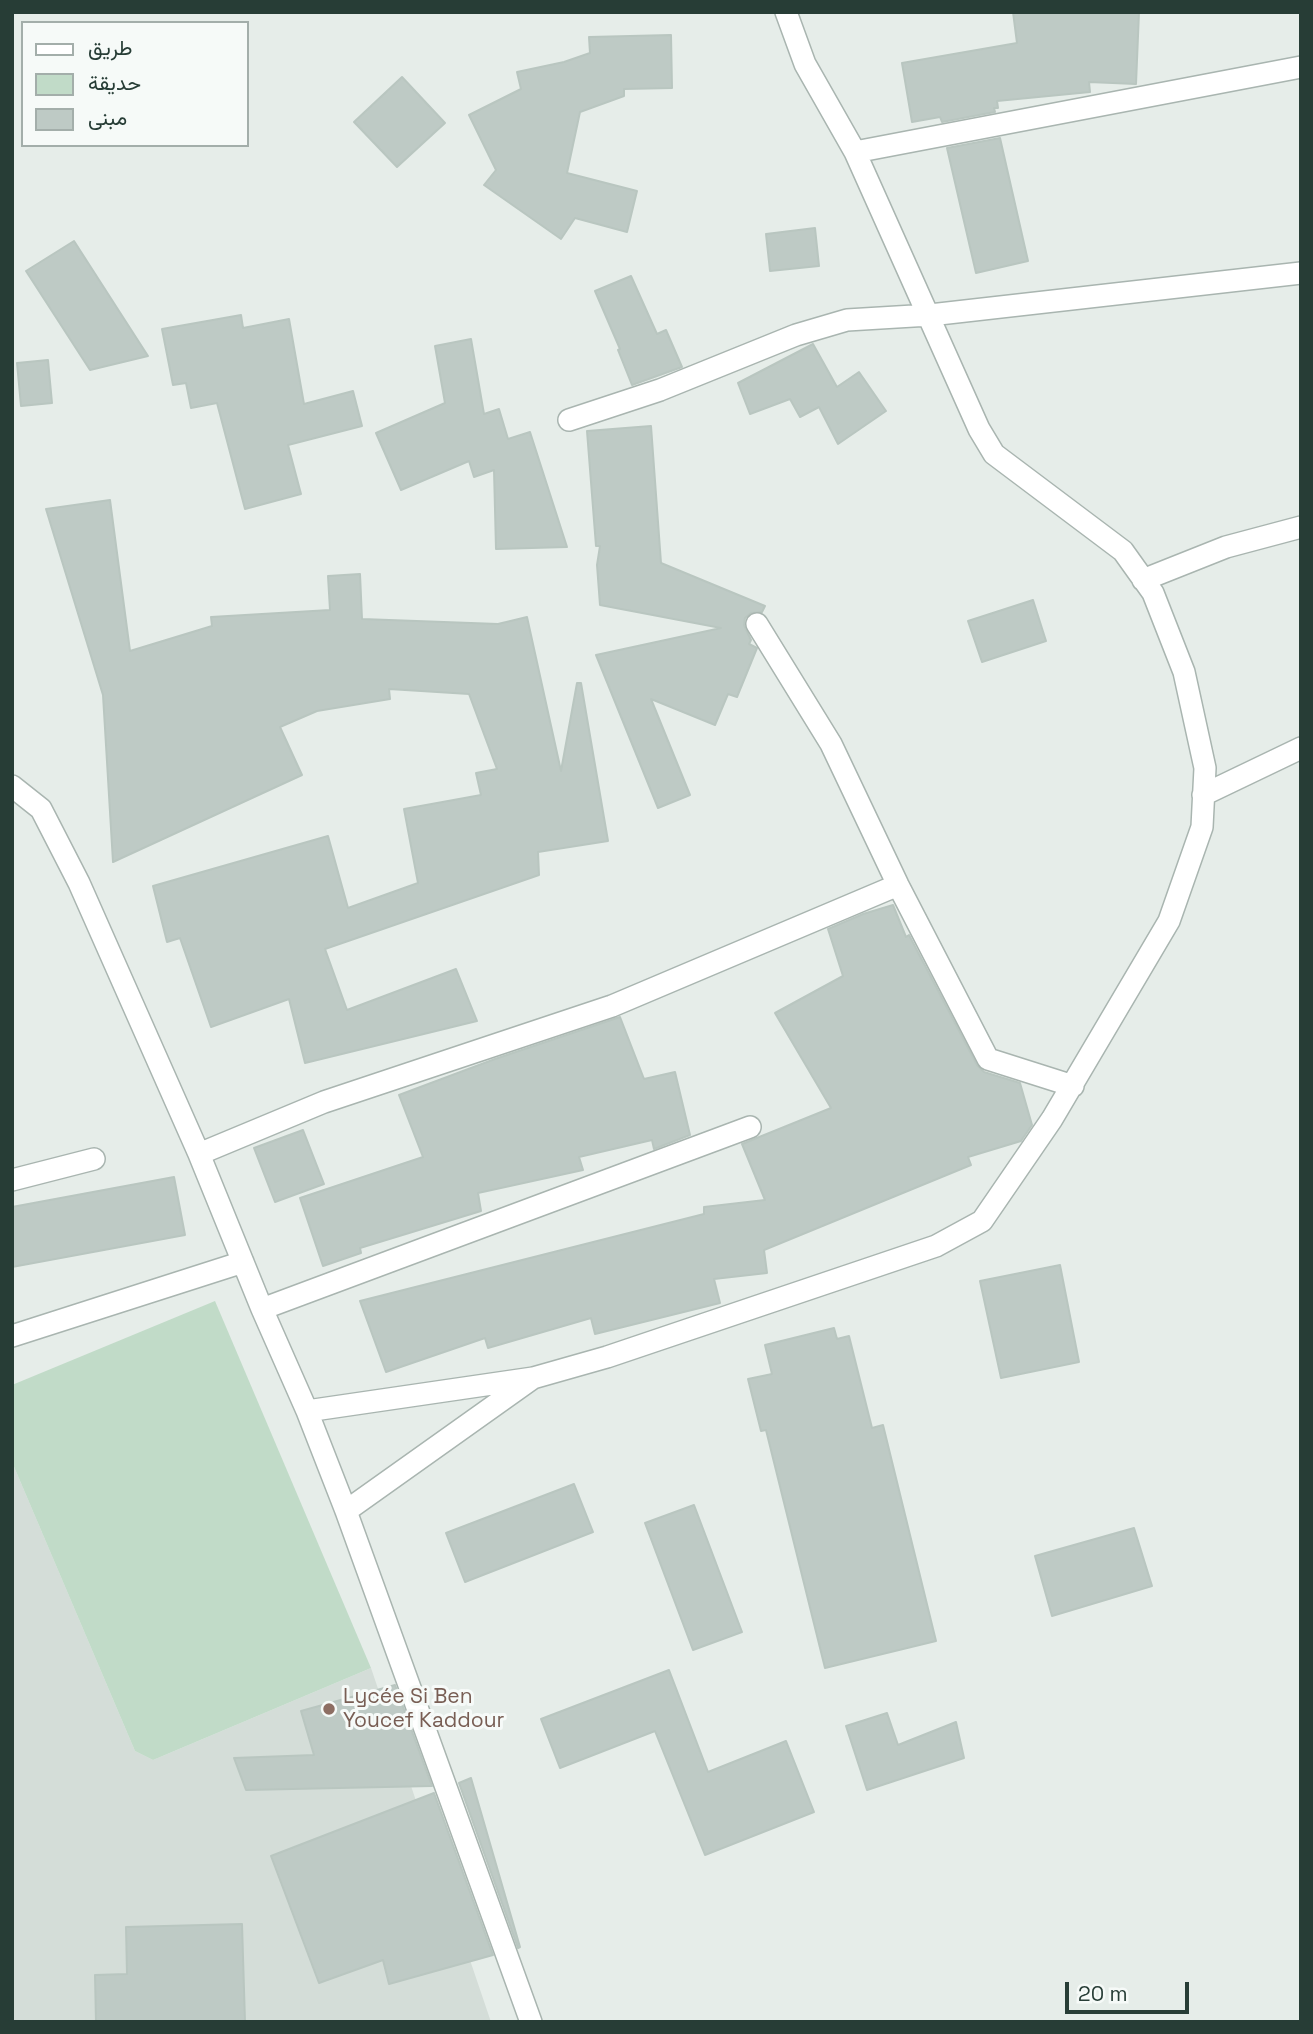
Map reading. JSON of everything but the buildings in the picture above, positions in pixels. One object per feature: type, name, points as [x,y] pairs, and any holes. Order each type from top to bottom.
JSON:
[{"type":"street","points":[[307,1411],[533,1378],[607,1357],[923,1250],[982,1222],[1073,1086],[1169,921],[1202,827],[1205,768],[1184,672],[1153,593],[1123,551],[994,454],[979,429],[855,152],[805,64],[786,12]]},
{"type":"street","points":[[855,152],[1301,67]]},
{"type":"street","points":[[569,420],[660,390],[796,335],[847,320],[930,316],[1301,273]]},
{"type":"street","points":[[1143,580],[1226,547],[1301,527]]},
{"type":"street","points":[[757,624],[831,744],[898,885],[988,1059],[1073,1086]]},
{"type":"street","points":[[1203,795],[1301,748]]},
{"type":"street","points":[[12,786],[41,809],[79,883],[199,1154],[307,1411],[346,1511],[531,2022]]},
{"type":"street","points":[[199,1154],[324,1102],[612,1006],[898,885]]},
{"type":"street","points":[[262,1309],[750,1127]]},
{"type":"street","points":[[12,1180],[94,1159]]},
{"type":"street","points":[[12,1336],[243,1262]]},
{"type":"street","points":[[346,1511],[533,1378]]},
{"type":"shaded area","name":"Lycée Si Ben Youcef Kaddour","points":[[12,1462],[135,1751],[153,1760],[371,1668],[491,2022],[12,2022]]},
{"type":"green space","points":[[215,1301],[371,1668],[153,1760],[135,1751],[12,1462],[12,1385]]},
{"type":"place","name":"Lycée Si Ben Youcef Kaddour","points":[[329,1709]]}]
